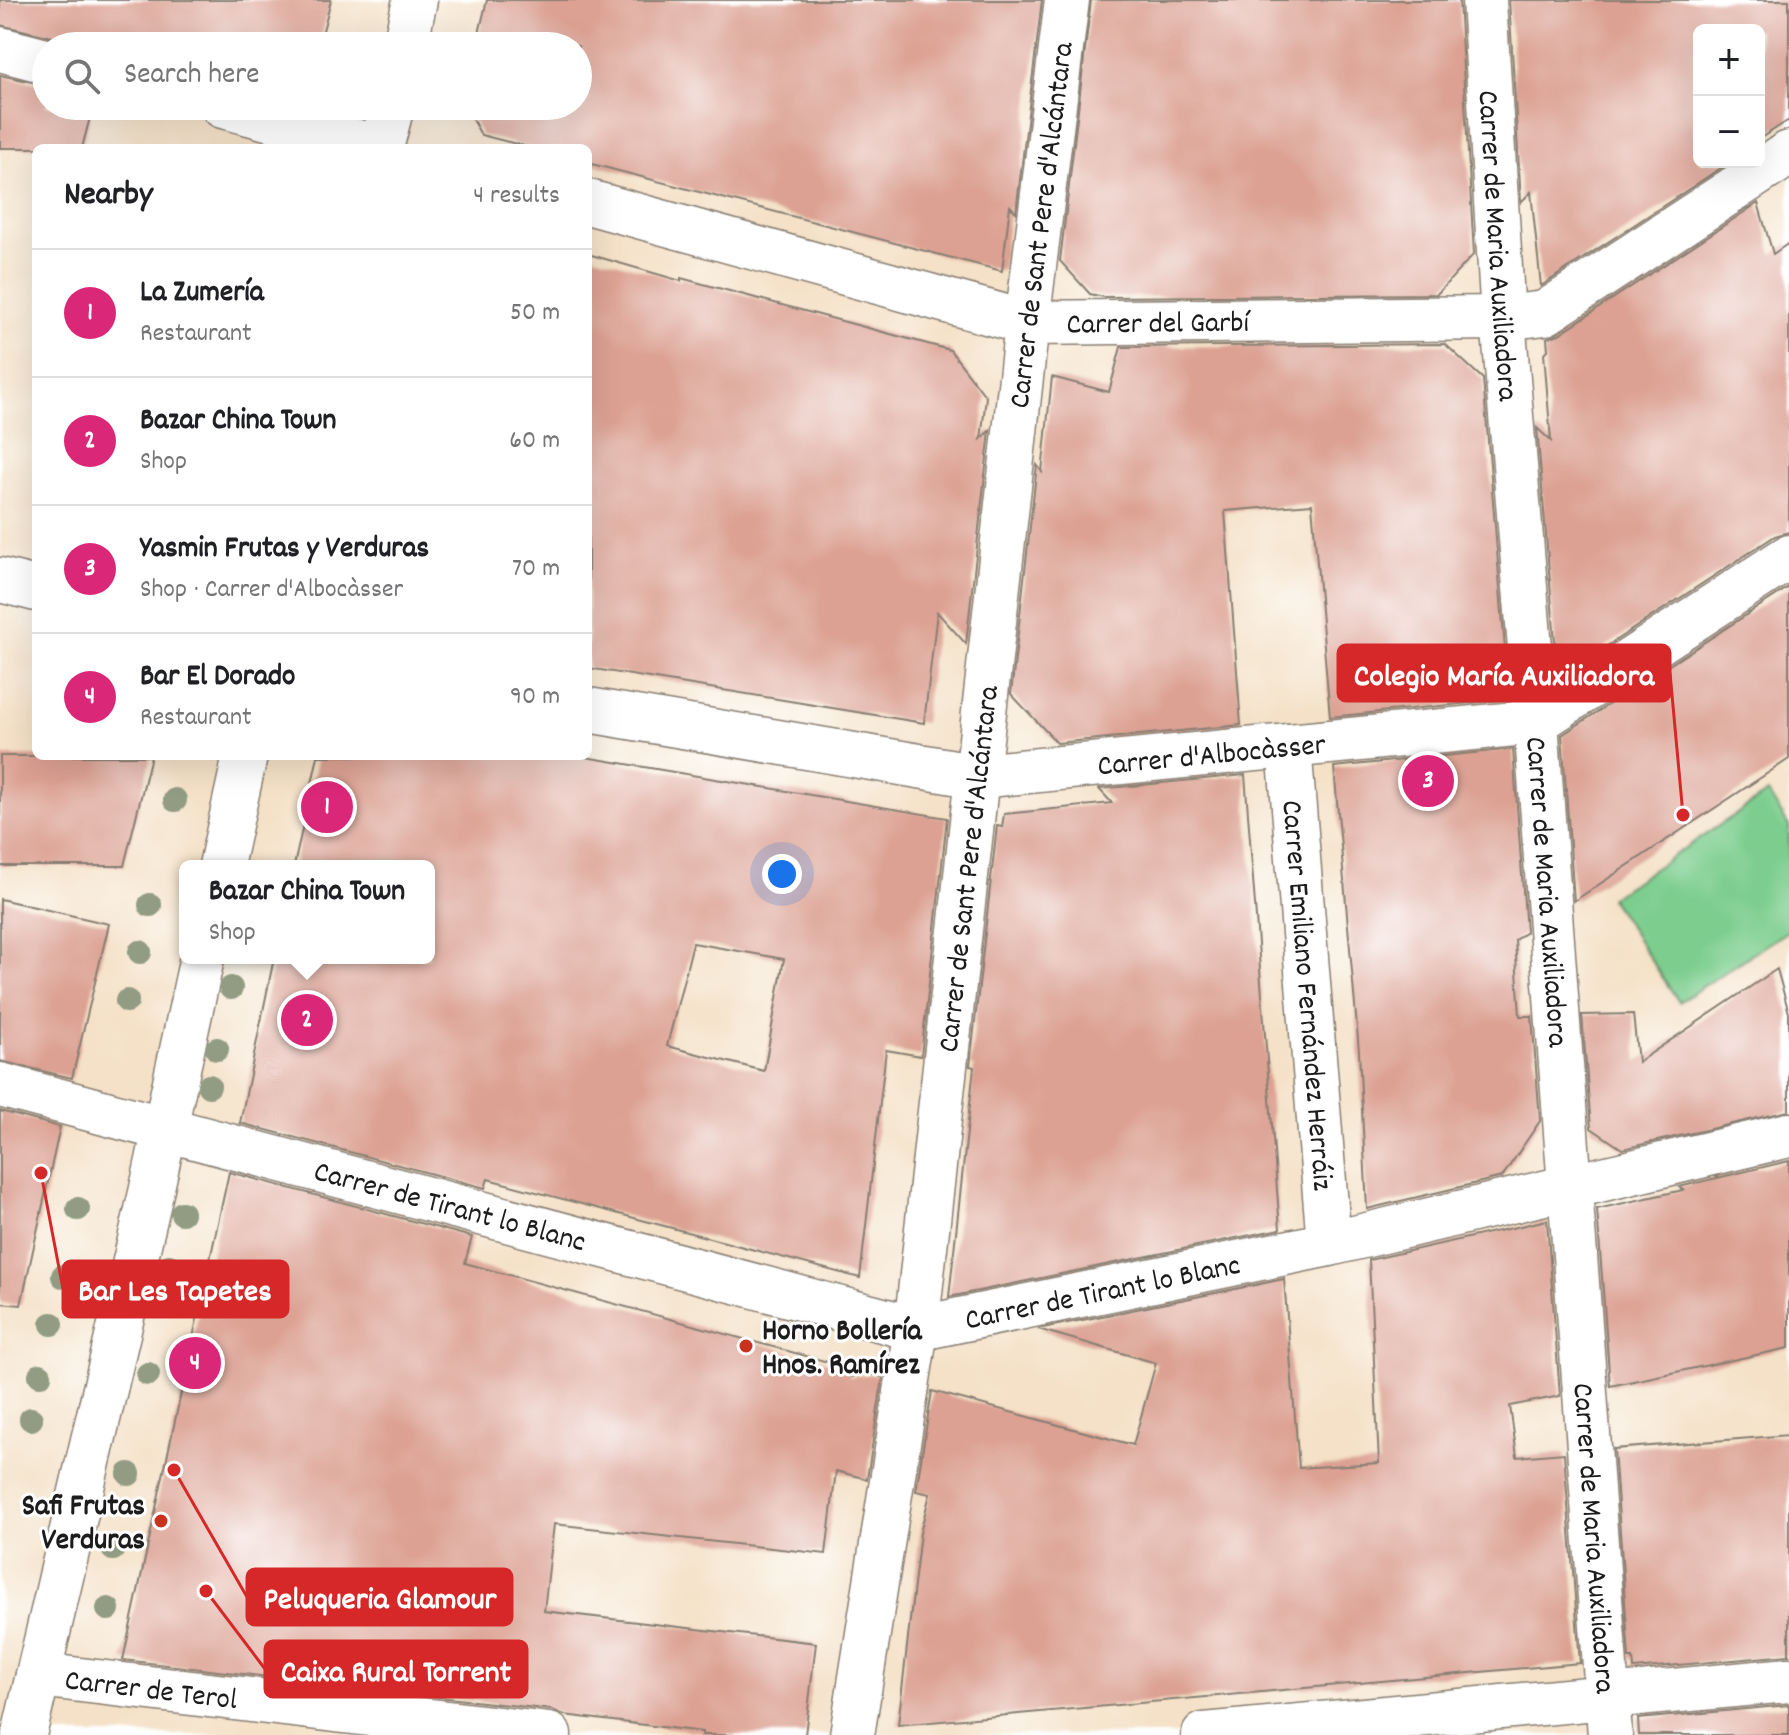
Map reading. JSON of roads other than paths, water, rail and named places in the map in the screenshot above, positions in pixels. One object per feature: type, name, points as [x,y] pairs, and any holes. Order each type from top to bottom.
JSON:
[{"type":"street","points":[[408,32],[415,0]]},
{"type":"street","name":"Carrer de Sant Pere d'Alcántara","points":[[852,1735],[916,1329],[1027,323],[1067,0]]},
{"type":"street","name":"Carrer de Maria Auxiliadora","points":[[1484,0],[1503,318],[1609,1715]]},
{"type":"street","points":[[0,49],[32,57]]},
{"type":"street","points":[[275,120],[365,144]]},
{"type":"street","points":[[381,144],[388,120]]},
{"type":"street","name":"Carrer del Garbí","points":[[592,203],[1027,323],[1503,318],[1545,313],[1789,153]]},
{"type":"street","name":"Carrer d'Albocàsser","points":[[592,711],[978,776],[1536,722],[1789,557]]},
{"type":"street","points":[[0,580],[32,588]]},
{"type":"street","name":"Carrer Emiliano Fernández Herráiz","points":[[1289,746],[1329,1244]]},
{"type":"street","points":[[222,860],[244,760]]},
{"type":"street","points":[[24,1735],[166,1129],[201,964]]},
{"type":"street","name":"Carrer de Tirant lo Blanc","points":[[0,1085],[916,1329],[1329,1244],[1789,1135]]},
{"type":"street","name":"Carrer de Terol","points":[[38,1675],[549,1735]]},
{"type":"street","points":[[1204,1735],[1609,1715],[1789,1680]]},
{"type":"place","name":"Yasmin Frutas y Verduras","points":[[1428,781]]},
{"type":"place","name":"La Zumería","points":[[327,807]]},
{"type":"place","name":"Colegio María Auxiliadora","points":[[1683,815]]},
{"type":"place","name":"Bazar China Town","points":[[307,1020]]},
{"type":"place","name":"Bar Les Tapetes","points":[[41,1173]]},
{"type":"place","name":"Horno Bollería Hnos. Ramírez","points":[[746,1346]]},
{"type":"place","name":"Bar El Dorado","points":[[195,1363]]},
{"type":"place","name":"Peluqueria Glamour","points":[[174,1470]]},
{"type":"place","name":"Safi Frutas Verduras","points":[[161,1521]]},
{"type":"place","name":"Caixa Rural Torrent","points":[[206,1591]]}]
